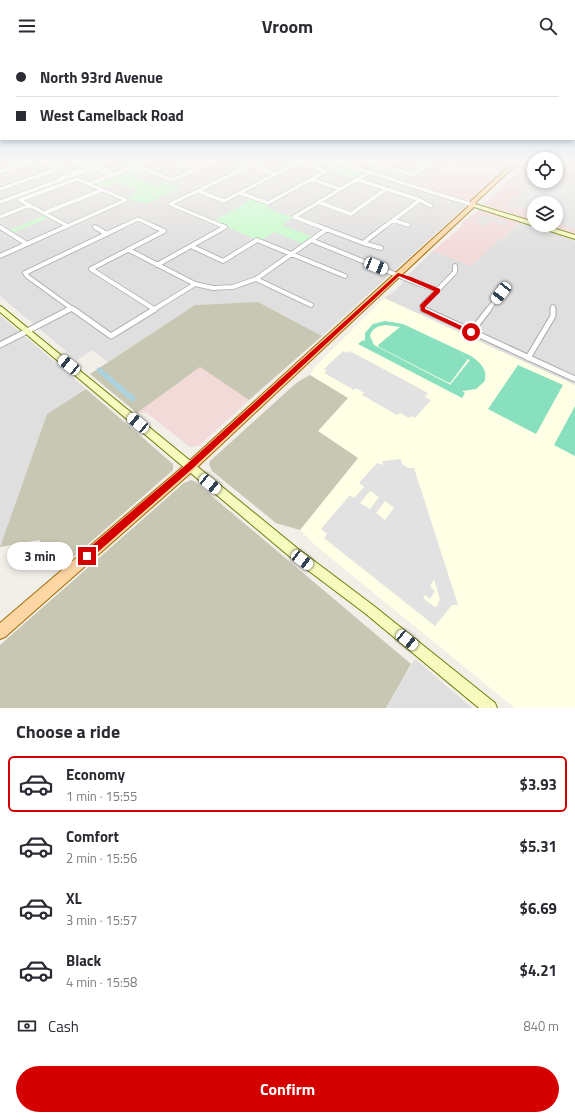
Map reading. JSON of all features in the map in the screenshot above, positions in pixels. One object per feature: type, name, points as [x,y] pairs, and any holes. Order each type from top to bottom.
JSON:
[{"type":"main road","points":[[0,632],[190,467],[473,205],[473,202],[484,192]]},
{"type":"main road","points":[[473,205],[480,203],[492,192]]},
{"type":"main road","points":[[473,205],[527,222]]},
{"type":"main road","points":[[560,232],[575,237]]},
{"type":"main road","points":[[0,308],[293,552],[386,623],[490,708]]},
{"type":"street","points":[[0,202],[28,192]]},
{"type":"street","points":[[43,192],[20,200],[68,226]]},
{"type":"street","points":[[44,213],[98,192]]},
{"type":"street","points":[[0,256],[126,200],[106,192]]},
{"type":"street","points":[[157,265],[225,227],[170,204],[197,192]]},
{"type":"street","points":[[200,192],[224,201],[240,193],[268,203],[288,192]]},
{"type":"street","points":[[336,192],[294,217],[363,243],[381,248]]},
{"type":"street","points":[[318,202],[350,214],[382,192]]},
{"type":"street","points":[[394,192],[420,200],[431,206]]},
{"type":"street","points":[[430,192],[473,205]]},
{"type":"street","points":[[363,243],[420,200]]},
{"type":"street","points":[[0,217],[30,206]]},
{"type":"street","points":[[154,310],[91,269],[164,231],[138,219],[25,273],[27,276],[111,336],[154,310],[195,284]]},
{"type":"street","points":[[393,220],[408,225]]},
{"type":"street","points":[[0,227],[4,232],[27,244]]},
{"type":"street","points":[[95,228],[107,234]]},
{"type":"street","points":[[129,250],[195,284],[213,288],[233,287],[256,279],[327,229]]},
{"type":"street","points":[[191,246],[223,261],[257,240],[345,276]]},
{"type":"street","points":[[311,240],[438,290]]},
{"type":"street","points":[[455,266],[455,272],[422,306],[423,310],[575,379]]},
{"type":"street","points":[[256,279],[311,305]]},
{"type":"street","points":[[471,332],[501,293],[500,286]]},
{"type":"street","points":[[528,358],[553,316],[552,307]]},
{"type":"street","points":[[0,345],[71,308]]},
{"type":"shaded area","points":[[0,192],[427,192],[463,203],[466,206],[322,336],[258,302],[195,305],[108,362],[92,350],[77,360],[0,296]]},
{"type":"shaded area","points":[[438,192],[481,192],[471,201]]},
{"type":"shaded area","points":[[498,192],[575,192],[575,235],[563,231],[563,196],[527,196],[527,219],[483,204]]},
{"type":"shaded area","points":[[524,192],[575,192],[575,229],[563,225],[563,196],[527,196],[527,210],[515,206],[513,208],[506,206]]},
{"type":"shaded area","points":[[479,210],[485,210],[520,221],[471,266],[433,251],[462,226],[461,224],[464,221]]},
{"type":"shaded area","points":[[482,216],[490,216],[508,223],[506,226],[491,221],[486,226],[475,222]]},
{"type":"shaded area","points":[[520,221],[527,224],[527,232],[550,232],[575,241],[575,385],[384,298],[395,291],[408,275],[433,251],[471,266],[500,238],[503,239]]},
{"type":"shaded area","points":[[384,298],[575,385],[575,708],[515,708],[315,545],[300,530],[358,458],[318,431],[348,398],[310,375],[314,368]]},
{"type":"shaded area","points":[[258,302],[322,336],[249,400],[200,367],[137,413],[90,374],[195,305]]},
{"type":"shaded area","points":[[0,315],[86,389],[47,414],[0,547]]},
{"type":"shaded area","points":[[343,351],[347,353],[350,351],[428,393],[425,397],[431,400],[415,418],[411,416],[409,418],[400,413],[397,415],[362,395],[364,393],[356,388],[354,390],[324,373],[327,371],[324,369]]},
{"type":"shaded area","points":[[200,367],[249,400],[200,445],[190,447],[147,413],[137,413]]},
{"type":"shaded area","points":[[310,375],[348,398],[318,431],[358,458],[300,530],[276,523],[212,471],[209,464],[210,461],[294,385]]},
{"type":"shaded area","points":[[86,389],[173,464],[173,470],[62,567],[39,540],[0,547],[47,414]]},
{"type":"shaded area","points":[[401,459],[402,464],[408,468],[414,468],[458,605],[452,605],[435,626],[324,538],[327,534],[321,529],[350,495],[354,498],[364,487],[359,483],[377,463],[383,465],[383,461]],"holes":[[[370,491],[379,497],[370,509],[360,503]],[[385,501],[394,508],[385,520],[376,513]],[[434,580],[440,599],[435,607],[423,598],[425,595],[430,599],[435,591],[430,586]]]},
{"type":"shaded area","points":[[191,480],[411,664],[386,708],[0,708],[0,645],[184,483]]},
{"type":"shaded area","points":[[415,659],[472,708],[386,708]]},
{"type":"green space","points":[[140,192],[173,192],[145,204],[127,198]]},
{"type":"green space","points":[[252,199],[267,204],[267,207],[277,212],[292,217],[282,225],[313,237],[303,244],[274,232],[263,239],[255,239],[214,221]]},
{"type":"green space","points":[[44,216],[48,218],[14,232],[10,230]]},
{"type":"green space","points":[[385,321],[403,324],[471,356],[483,367],[485,374],[484,382],[476,389],[462,391],[465,393],[462,398],[358,344],[363,340],[365,341],[365,333],[373,324]],"holes":[[[386,325],[400,327],[378,345],[379,347],[449,383],[468,359],[470,360],[450,385],[374,345],[370,336],[374,329],[380,326]]]},
{"type":"green space","points":[[518,365],[563,385],[536,434],[488,409]]},
{"type":"green space","points":[[575,406],[575,456],[554,445]]},
{"type":"waterway","points":[[99,370],[133,399]]},
{"type":"route","points":[[87,556],[190,467],[398,275],[438,290],[422,306],[423,310],[471,332]]}]
